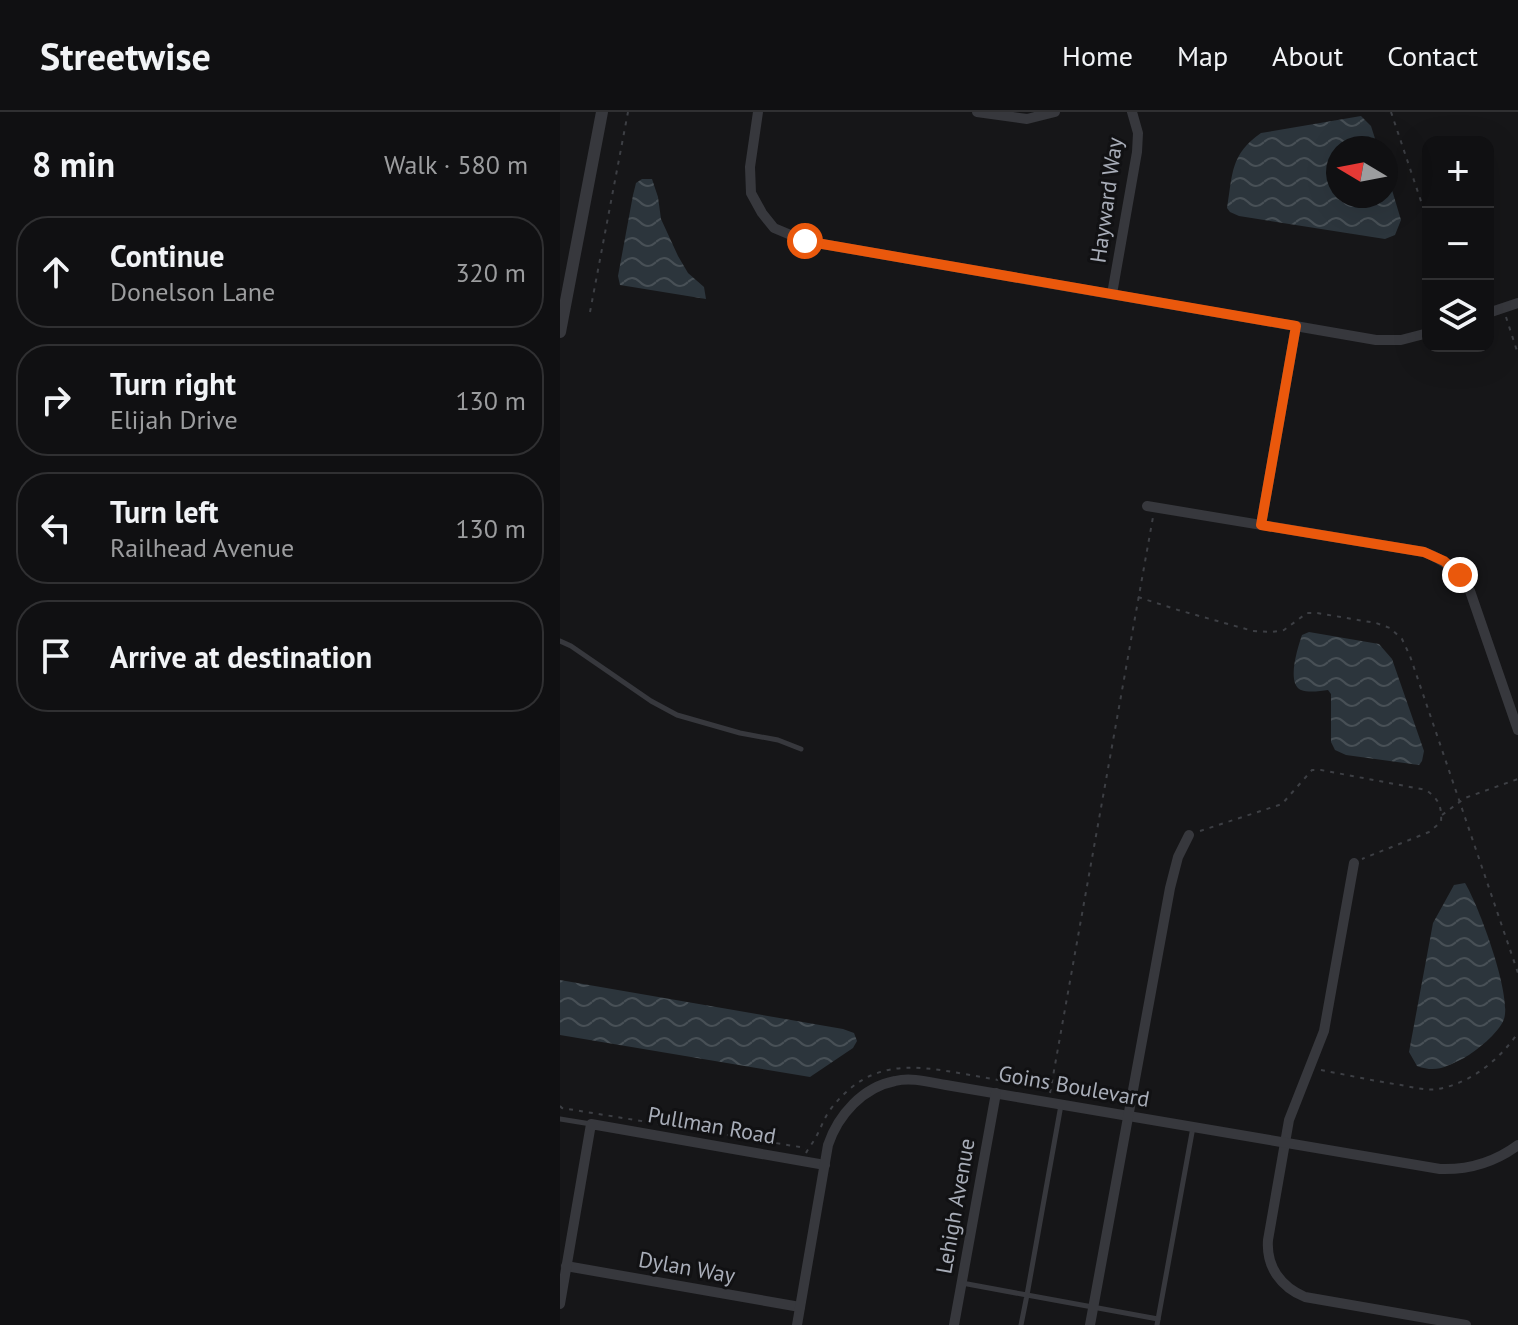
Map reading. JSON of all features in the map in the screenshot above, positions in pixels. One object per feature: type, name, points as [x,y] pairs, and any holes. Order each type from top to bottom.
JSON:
[{"type":"street","points":[[560,332],[602,112]]},
{"type":"street","points":[[758,112],[750,167],[751,193],[774,228],[805,241],[1390,341],[1422,335]]},
{"type":"street","points":[[977,112],[1027,119],[1055,112]]},
{"type":"street","name":"Hayward Way","points":[[1112,294],[1137,152],[1138,133],[1132,112]]},
{"type":"street","points":[[1494,311],[1518,303]]},
{"type":"street","points":[[1261,525],[1296,326]]},
{"type":"street","points":[[1151,507],[1424,552],[1444,561],[1466,582],[1470,591],[1518,730]]},
{"type":"street","points":[[1090,1325],[1170,888],[1178,857],[1189,835]]},
{"type":"street","points":[[1354,863],[1324,1031],[1292,1110],[1267,1248],[1274,1271],[1284,1285],[1305,1297],[1466,1325]]},
{"type":"street","name":"Goins Boulevard","points":[[797,1325],[833,1130],[849,1107],[868,1093],[896,1080],[916,1080],[996,1093],[1432,1168],[1472,1166],[1493,1160],[1518,1145]]},
{"type":"street","name":"Lehigh Avenue","points":[[954,1325],[996,1093]]},
{"type":"street","points":[[560,1304],[591,1124]]},
{"type":"street","name":"Pullman Road","points":[[591,1124],[825,1165]]},
{"type":"street","name":"Dylan Way","points":[[566,1266],[800,1307]]},
{"type":"lane","points":[[560,641],[677,715],[778,740],[801,749]]},
{"type":"lane","points":[[1021,1325],[1061,1105]]},
{"type":"lane","points":[[560,1119],[591,1124]]},
{"type":"lane","points":[[962,1283],[1158,1322],[1193,1127]]},
{"type":"path","points":[[590,312],[628,112]]},
{"type":"path","points":[[1391,112],[1423,208]]},
{"type":"path","points":[[1503,308],[1518,354]]},
{"type":"path","points":[[1048,1102],[1138,597],[1151,507]]},
{"type":"path","points":[[1138,597],[1253,631],[1284,630],[1307,613],[1317,613],[1376,623],[1390,628],[1402,639],[1518,973]]},
{"type":"path","points":[[1189,835],[1282,804],[1312,770],[1426,790],[1436,797],[1441,822],[1429,832],[1354,863]]},
{"type":"path","points":[[1441,816],[1465,798],[1518,779]]},
{"type":"path","points":[[1311,1067],[1437,1089],[1493,1063],[1518,1033]]},
{"type":"path","points":[[560,1106],[807,1149]]},
{"type":"water","points":[[1361,116],[1371,126],[1374,136],[1326,136],[1326,208],[1397,208],[1401,220],[1395,235],[1385,239],[1230,212],[1227,208],[1238,157],[1261,133]]},
{"type":"water","points":[[642,179],[652,179],[661,219],[688,273],[704,287],[706,299],[620,285],[618,276],[633,195],[636,183]]},
{"type":"water","points":[[1309,632],[1379,644],[1392,659],[1424,751],[1419,765],[1346,755],[1335,750],[1331,742],[1331,694],[1328,690],[1301,690],[1294,680],[1294,664],[1300,641],[1302,635]]},
{"type":"water","points":[[1465,883],[1486,930],[1499,971],[1504,1019],[1492,1036],[1464,1058],[1441,1068],[1424,1068],[1417,1066],[1409,1052],[1433,923],[1454,885]]},
{"type":"water","points":[[560,980],[843,1029],[854,1033],[857,1041],[853,1048],[810,1077],[560,1035]]},
{"type":"route","points":[[805,241],[1296,326],[1261,525],[1424,552],[1444,561],[1460,575]]}]
